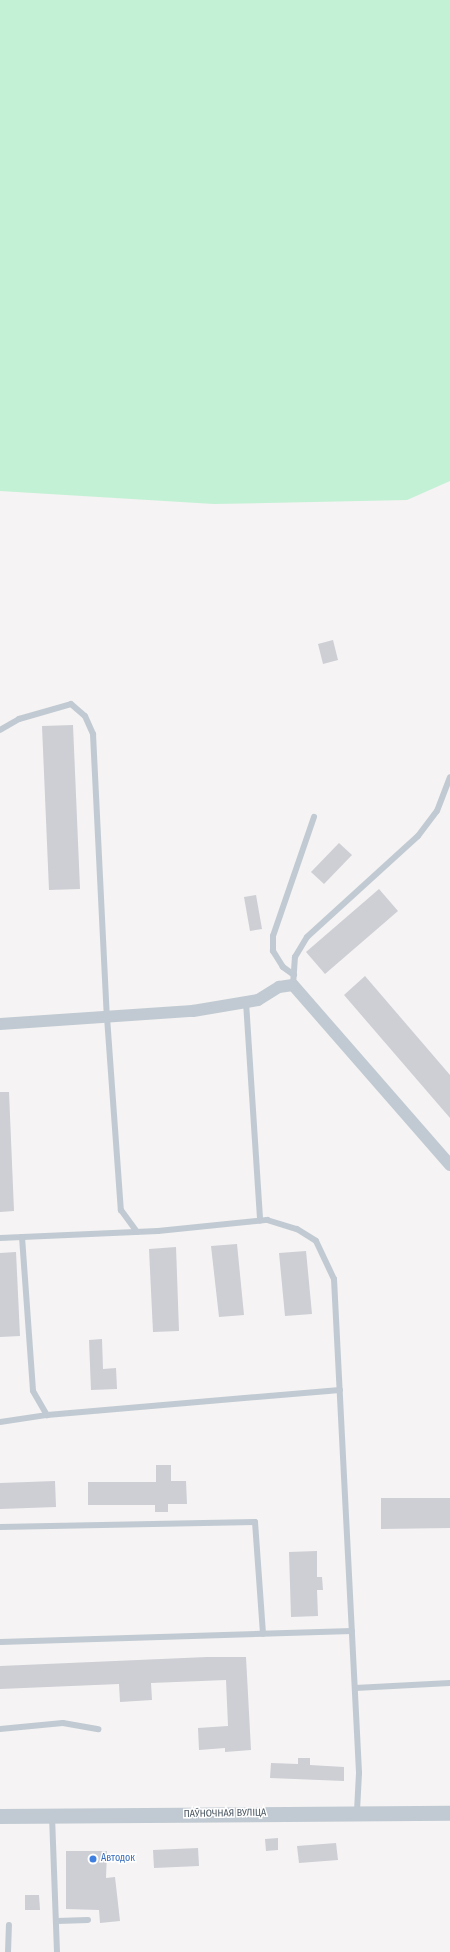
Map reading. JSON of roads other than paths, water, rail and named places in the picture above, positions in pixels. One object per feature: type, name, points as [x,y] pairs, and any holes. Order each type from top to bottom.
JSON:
[{"type":"street","points":[[0,1024],[193,1011],[258,1000],[294,980],[450,1165]]},
{"type":"street","name":"ПАЎНОЧНАЯ ВУЛІЦА","points":[[0,1816],[357,1812],[450,1813]]},
{"type":"lane","points":[[0,730],[19,719],[71,704],[85,716],[93,734],[107,1017],[121,1210],[137,1232]]},
{"type":"lane","points":[[294,980],[295,957],[307,937],[418,836],[437,811],[450,777]]},
{"type":"lane","points":[[294,980],[283,967],[273,951],[273,936],[314,817]]},
{"type":"lane","points":[[246,1002],[260,1221]]},
{"type":"lane","points":[[0,1238],[137,1232],[267,1220],[297,1230],[316,1241],[334,1279],[359,1773],[357,1812]]},
{"type":"lane","points":[[22,1237],[33,1391],[47,1415]]},
{"type":"lane","points":[[0,1422],[47,1415],[340,1390]]},
{"type":"lane","points":[[0,1527],[255,1522],[263,1634]]},
{"type":"lane","points":[[0,1642],[352,1631]]},
{"type":"lane","points":[[355,1688],[450,1683]]},
{"type":"lane","points":[[0,1729],[63,1724],[98,1729]]},
{"type":"lane","points":[[52,1816],[57,1952]]},
{"type":"lane","points":[[57,1921],[88,1920]]},
{"type":"lane","points":[[8,1952],[9,1925]]},
{"type":"place","name":"Автодок","points":[[93,1859]]}]
